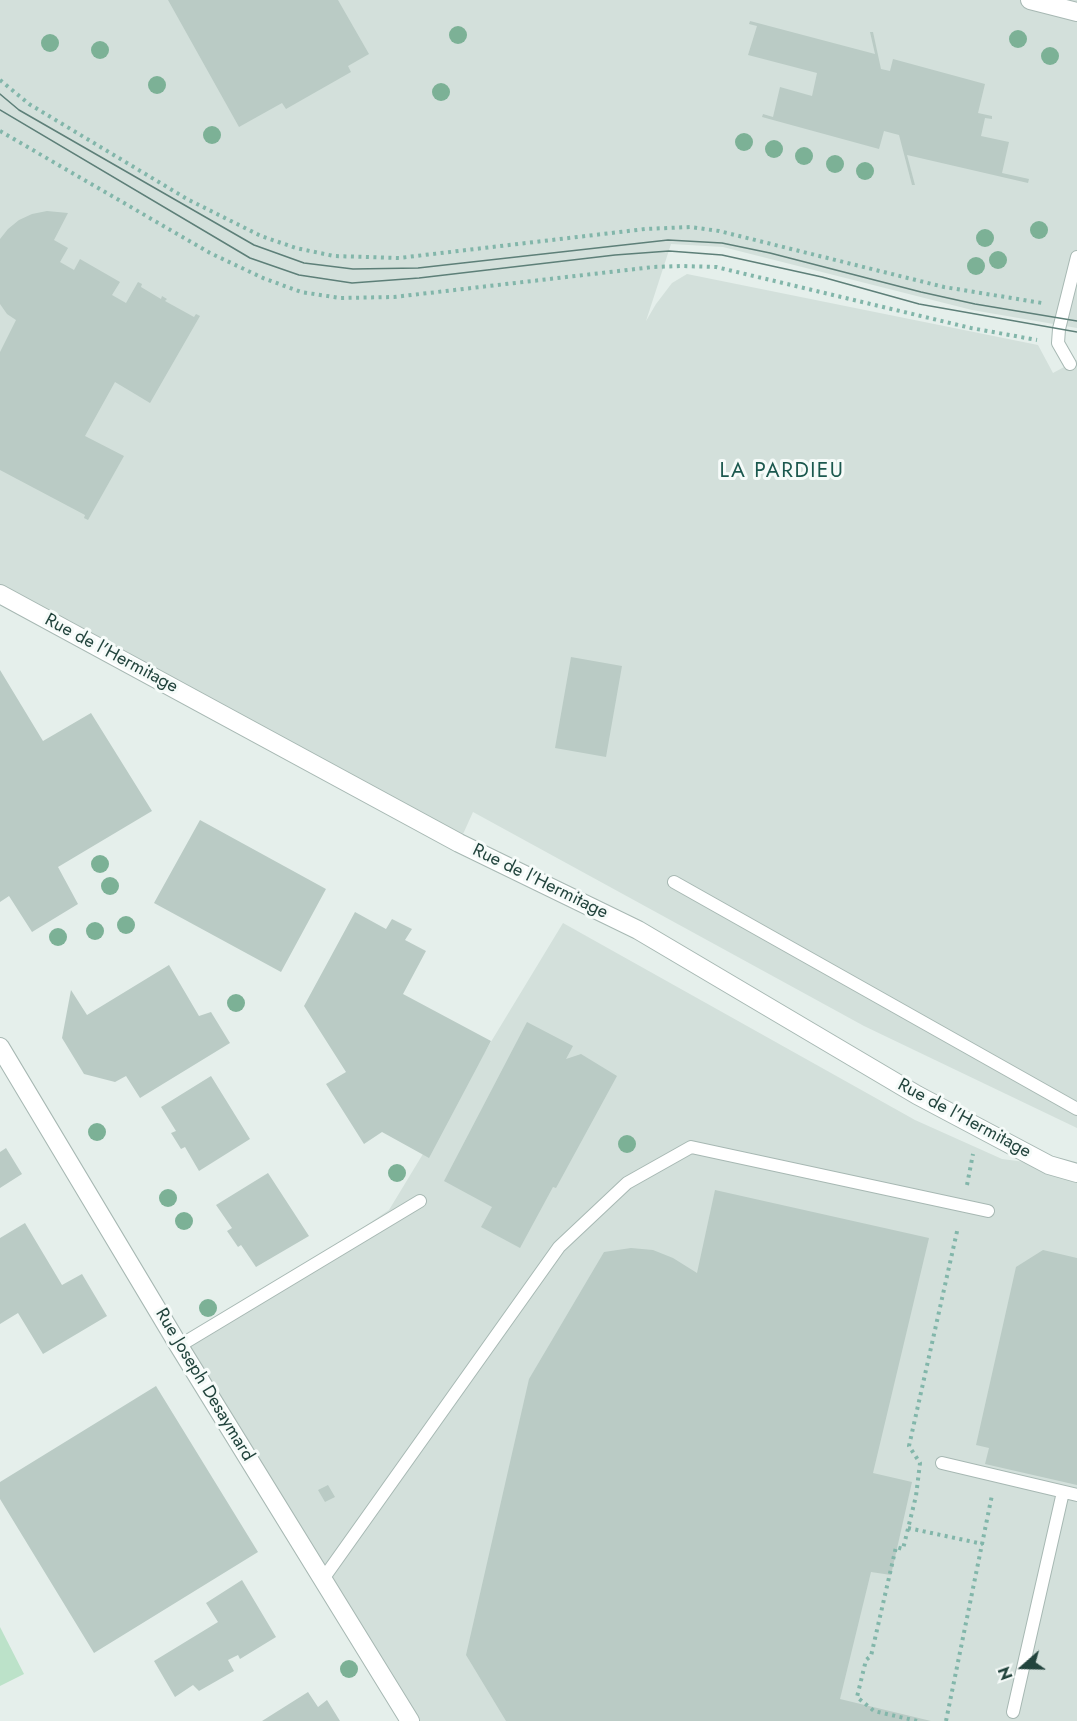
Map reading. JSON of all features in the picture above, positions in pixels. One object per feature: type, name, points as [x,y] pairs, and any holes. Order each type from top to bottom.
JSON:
[{"type":"street","points":[[1030,0],[1077,12]]},
{"type":"street","name":"Rue de l'Hermitage","points":[[0,594],[459,843],[638,930],[917,1095],[1049,1165],[1077,1173]]},
{"type":"street","name":"Rue Joseph Desaymard","points":[[0,1047],[179,1346],[410,1721]]},
{"type":"lane","points":[[1070,364],[1058,343],[1064,306],[1077,258]]},
{"type":"lane","points":[[674,882],[1077,1109]]},
{"type":"lane","points":[[323,1579],[559,1247],[627,1183],[692,1148],[988,1211]]},
{"type":"lane","points":[[179,1346],[420,1201]]},
{"type":"lane","points":[[942,1463],[1077,1495]]},
{"type":"lane","points":[[1012,1712],[1063,1491]]},
{"type":"path","points":[[0,80],[29,104],[188,199],[261,236],[296,248],[334,256],[399,258],[645,229],[690,227],[719,231],[944,287],[1064,306]]},
{"type":"path","points":[[0,130],[210,253],[263,278],[301,292],[340,298],[394,297],[653,267],[716,267],[971,328],[1058,343]]},
{"type":"path","points":[[917,1721],[874,1711],[857,1697],[866,1660],[871,1656],[896,1547],[903,1549],[916,1496],[920,1463],[909,1446],[979,1127]]},
{"type":"path","points":[[946,1721],[996,1476]]},
{"type":"path","points":[[908,1528],[982,1544]]},
{"type":"shaded area","points":[[0,0],[1077,0],[1077,328],[972,310],[723,247],[671,244],[646,321],[672,283],[687,274],[1038,345],[1053,373],[1077,360],[1077,1128],[864,1026],[473,812],[459,843],[0,594]]},
{"type":"shaded area","points":[[563,923],[915,1120],[1002,1159],[1049,1165],[1077,1173],[1077,1721],[408,1721],[178,1352],[389,1210]]},
{"type":"green space","points":[[0,1627],[24,1674],[0,1686]]},
{"type":"building","points":[[168,0],[338,0],[369,54],[348,66],[351,72],[286,109],[282,103],[239,127]]},
{"type":"building","points":[[750,21],[875,54],[870,32],[873,32],[881,69],[890,71],[893,59],[985,84],[978,113],[992,116],[992,119],[985,118],[981,136],[1009,142],[1002,173],[1029,179],[1028,183],[907,155],[915,185],[912,185],[899,135],[884,131],[879,149],[762,117],[763,114],[773,117],[780,87],[812,96],[817,73],[748,55],[757,26],[749,24]]},
{"type":"building","points":[[47,211],[68,213],[54,240],[68,248],[60,262],[74,270],[80,259],[120,282],[112,295],[126,303],[138,282],[142,284],[141,287],[161,299],[162,296],[167,299],[165,301],[194,317],[196,314],[200,316],[150,403],[115,382],[85,436],[124,456],[88,520],[84,518],[85,515],[0,470],[0,352],[16,320],[7,314],[0,304],[0,239],[19,220]]},
{"type":"building","points":[[571,657],[622,666],[606,757],[555,748]]},
{"type":"building","points":[[0,670],[43,741],[91,713],[152,811],[58,867],[78,904],[32,932],[9,896],[0,902]]},
{"type":"building","points":[[200,820],[326,889],[281,972],[154,903]]},
{"type":"building","points":[[355,912],[386,929],[392,919],[412,929],[405,940],[426,951],[403,994],[491,1041],[429,1158],[382,1132],[364,1144],[326,1084],[346,1072],[304,1006]]},
{"type":"building","points":[[169,965],[199,1016],[211,1012],[230,1043],[140,1098],[126,1076],[115,1082],[84,1074],[62,1038],[71,990],[87,1015]]},
{"type":"building","points":[[527,1022],[573,1046],[566,1059],[581,1054],[617,1076],[556,1188],[553,1187],[520,1248],[481,1227],[492,1207],[444,1181]]},
{"type":"building","points":[[211,1076],[250,1139],[199,1171],[185,1147],[181,1149],[171,1133],[176,1131],[161,1107]]},
{"type":"building","points":[[6,1148],[22,1174],[0,1188],[0,1152]]},
{"type":"building","points":[[268,1173],[309,1236],[256,1267],[241,1245],[238,1247],[227,1231],[232,1228],[216,1205]]},
{"type":"building","points":[[715,1190],[929,1238],[873,1473],[912,1482],[891,1575],[871,1572],[840,1699],[931,1721],[506,1721],[466,1655],[529,1379],[604,1252],[631,1248],[653,1250],[673,1258],[697,1273]]},
{"type":"building","points":[[25,1223],[62,1285],[82,1274],[107,1316],[43,1354],[18,1313],[0,1324],[0,1238]]},
{"type":"building","points":[[1043,1250],[1077,1258],[1077,1485],[985,1464],[989,1448],[976,1445],[1016,1267]]},
{"type":"building","points":[[156,1386],[258,1552],[94,1653],[0,1499],[0,1482]]},
{"type":"building","points":[[328,1485],[335,1497],[325,1502],[318,1490]]},
{"type":"building","points":[[242,1580],[276,1637],[240,1659],[238,1655],[228,1660],[234,1671],[199,1691],[193,1685],[175,1697],[154,1661],[218,1622],[206,1603]]},
{"type":"building","points":[[308,1692],[318,1707],[327,1700],[340,1721],[262,1721]]},
{"type":"tram line","points":[[0,94],[19,110],[254,245],[304,263],[353,269],[418,268],[668,240],[722,243],[975,304],[1077,321]]},
{"type":"tram line","points":[[0,110],[250,258],[299,275],[352,283],[669,251],[722,255],[822,277],[919,304],[1077,332]]},
{"type":"district","name":"LA PARDIEU","points":[[782,472]]}]
